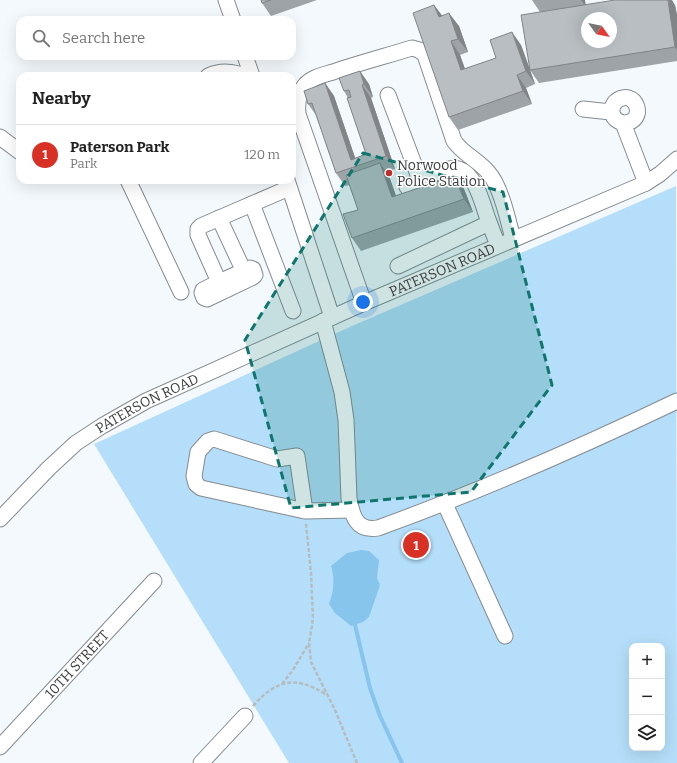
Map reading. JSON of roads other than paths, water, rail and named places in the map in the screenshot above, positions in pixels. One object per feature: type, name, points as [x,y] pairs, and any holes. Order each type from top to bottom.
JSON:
[{"type":"street","points":[[226,0],[232,16]]},
{"type":"street","points":[[364,303],[298,114],[297,104],[299,95],[305,85],[316,78],[349,66],[412,48],[419,50],[424,55],[454,141],[460,149],[490,173],[497,186],[513,239]]},
{"type":"street","points":[[246,60],[251,72]]},
{"type":"street","points":[[388,95],[413,183],[449,169],[458,169],[466,173],[473,181],[498,245]]},
{"type":"street","points":[[621,98],[628,98],[634,101],[638,111],[635,118],[630,122],[623,123],[614,118],[612,112],[613,105],[621,98]]},
{"type":"street","points":[[583,109],[612,112]]},
{"type":"street","points":[[623,123],[646,183]]},
{"type":"street","points":[[0,137],[16,149]]},
{"type":"street","name":"PATERSON ROAD","points":[[0,520],[49,468],[76,443],[102,426],[146,401],[327,319],[646,183],[660,174],[677,159]]},
{"type":"street","points":[[130,184],[181,292]]},
{"type":"street","points":[[219,282],[198,235],[198,229],[201,226],[252,204],[288,184],[327,319],[343,399],[346,420],[349,498],[351,510],[354,520],[368,528],[374,529],[445,504],[577,448],[677,401]]},
{"type":"street","points":[[252,204],[293,311]]},
{"type":"street","points":[[219,218],[240,263]]},
{"type":"street","points":[[398,266],[489,223]]},
{"type":"street","points":[[305,512],[296,456],[277,459],[214,439],[208,441],[198,452],[194,476],[196,484],[201,488],[305,512],[351,510]]},
{"type":"street","points":[[445,504],[505,636]]},
{"type":"street","name":"10TH STREET","points":[[0,748],[154,581]]},
{"type":"street","points":[[201,763],[245,716]]},
{"type":"waterway","points":[[355,625],[370,688],[380,716],[402,763]]},
{"type":"place","name":"Norwood Police Station","points":[[389,173]]},
{"type":"place","name":"Paterson Park","points":[[416,545]]}]
